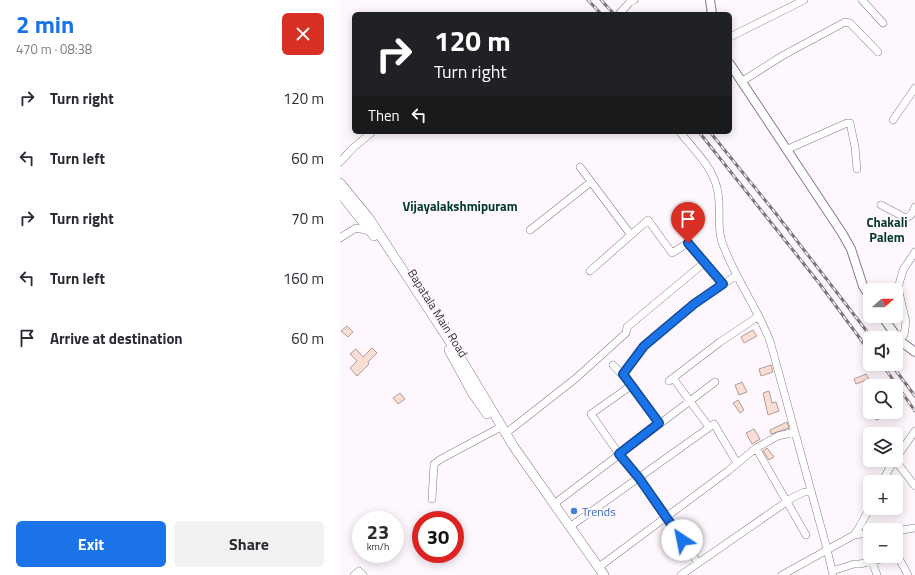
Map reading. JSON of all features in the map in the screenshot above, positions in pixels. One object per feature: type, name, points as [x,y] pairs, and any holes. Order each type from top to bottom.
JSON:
[{"type":"main road","name":"Bapatala Main Road","points":[[340,183],[368,217],[460,356],[501,429]]},
{"type":"main road","name":"Bapatala Main Road","points":[[340,193],[370,231],[452,356],[473,394],[501,429],[604,575]]},
{"type":"street","points":[[621,12],[630,2],[634,0]]},
{"type":"street","points":[[710,0],[712,12]]},
{"type":"street","points":[[732,36],[804,0]]},
{"type":"street","points":[[862,0],[883,23]]},
{"type":"street","points":[[741,82],[782,56],[845,22],[850,23],[878,52]]},
{"type":"street","points":[[732,67],[788,149],[842,233],[851,249],[863,286]]},
{"type":"street","points":[[893,120],[915,88]]},
{"type":"street","points":[[788,149],[850,123],[855,147],[857,169]]},
{"type":"street","points":[[340,162],[370,134]]},
{"type":"street","points":[[682,134],[710,169],[717,188],[719,229],[722,241],[737,275],[765,327],[770,341],[827,549],[832,573],[854,564],[864,563]]},
{"type":"street","points":[[580,167],[631,235]]},
{"type":"street","points":[[530,230],[591,182]]},
{"type":"street","points":[[881,205],[906,218],[912,215],[915,207]]},
{"type":"street","points":[[590,271],[648,220],[672,253],[688,243],[723,284]]},
{"type":"street","points":[[340,238],[356,228],[370,231]]},
{"type":"street","points":[[903,336],[906,329],[906,322],[898,288],[903,270],[915,252]]},
{"type":"street","points":[[432,499],[434,464],[440,459],[501,429],[580,375],[626,333],[627,327],[704,263]]},
{"type":"street","points":[[623,374],[644,346],[694,304],[737,275]]},
{"type":"street","points":[[709,427],[690,401],[671,379],[720,342],[759,316]]},
{"type":"street","points":[[903,343],[915,352]]},
{"type":"street","points":[[613,365],[632,385],[659,423]]},
{"type":"street","points":[[554,504],[715,382]]},
{"type":"street","points":[[632,385],[591,414],[619,454],[667,516],[698,563]]},
{"type":"street","points":[[570,526],[714,424],[737,463]]},
{"type":"street","points":[[903,447],[915,430]]},
{"type":"street","points":[[599,567],[756,448],[778,436],[795,432]]},
{"type":"street","points":[[756,448],[806,535]]},
{"type":"street","points":[[901,467],[915,486]]},
{"type":"street","points":[[681,575],[787,501],[804,492],[811,492]]},
{"type":"street","points":[[782,575],[854,534],[866,515]]},
{"type":"street","points":[[903,530],[915,528]]},
{"type":"street","points":[[854,534],[863,533]]},
{"type":"street","points":[[873,563],[877,575]]},
{"type":"street","points":[[901,563],[908,575]]},
{"type":"street","points":[[354,575],[359,571],[363,575]]},
{"type":"building","points":[[347,326],[353,332],[348,337],[341,331]]},
{"type":"building","points":[[753,330],[757,336],[744,343],[741,337]]},
{"type":"building","points":[[372,348],[377,353],[357,376],[350,368],[357,361],[350,354],[356,349],[363,357]]},
{"type":"building","points":[[771,365],[773,372],[761,376],[759,369]]},
{"type":"building","points":[[866,374],[869,379],[863,379],[863,381],[856,384],[854,379]]},
{"type":"building","points":[[742,382],[747,392],[739,395],[735,385]]},
{"type":"building","points":[[769,391],[772,403],[776,402],[779,411],[768,415],[763,393]]},
{"type":"building","points":[[400,393],[405,399],[398,404],[393,398]]},
{"type":"building","points":[[738,400],[744,410],[740,413],[733,403]]},
{"type":"building","points":[[787,422],[789,428],[771,434],[770,430]]},
{"type":"building","points":[[754,429],[760,439],[752,444],[746,433]]},
{"type":"building","points":[[767,448],[774,457],[769,460],[763,451]]},
{"type":"railway","points":[[588,0],[599,12]]},
{"type":"railway","points":[[601,0],[612,12]]},
{"type":"railway","points":[[701,134],[819,283],[863,343]]},
{"type":"railway","points":[[712,134],[777,215],[867,331]]},
{"type":"railway","points":[[887,371],[915,411]]},
{"type":"railway","points":[[896,371],[915,396]]},
{"type":"place","name":"Trends","points":[[574,511]]},
{"type":"district","name":"Vijayalakshmipuram","points":[[460,206]]},
{"type":"district","name":"Chakali Palem","points":[[887,230]]},
{"type":"route","points":[[682,540],[667,516],[619,454],[659,423],[623,374],[644,346],[694,304],[723,284],[688,243]]}]
